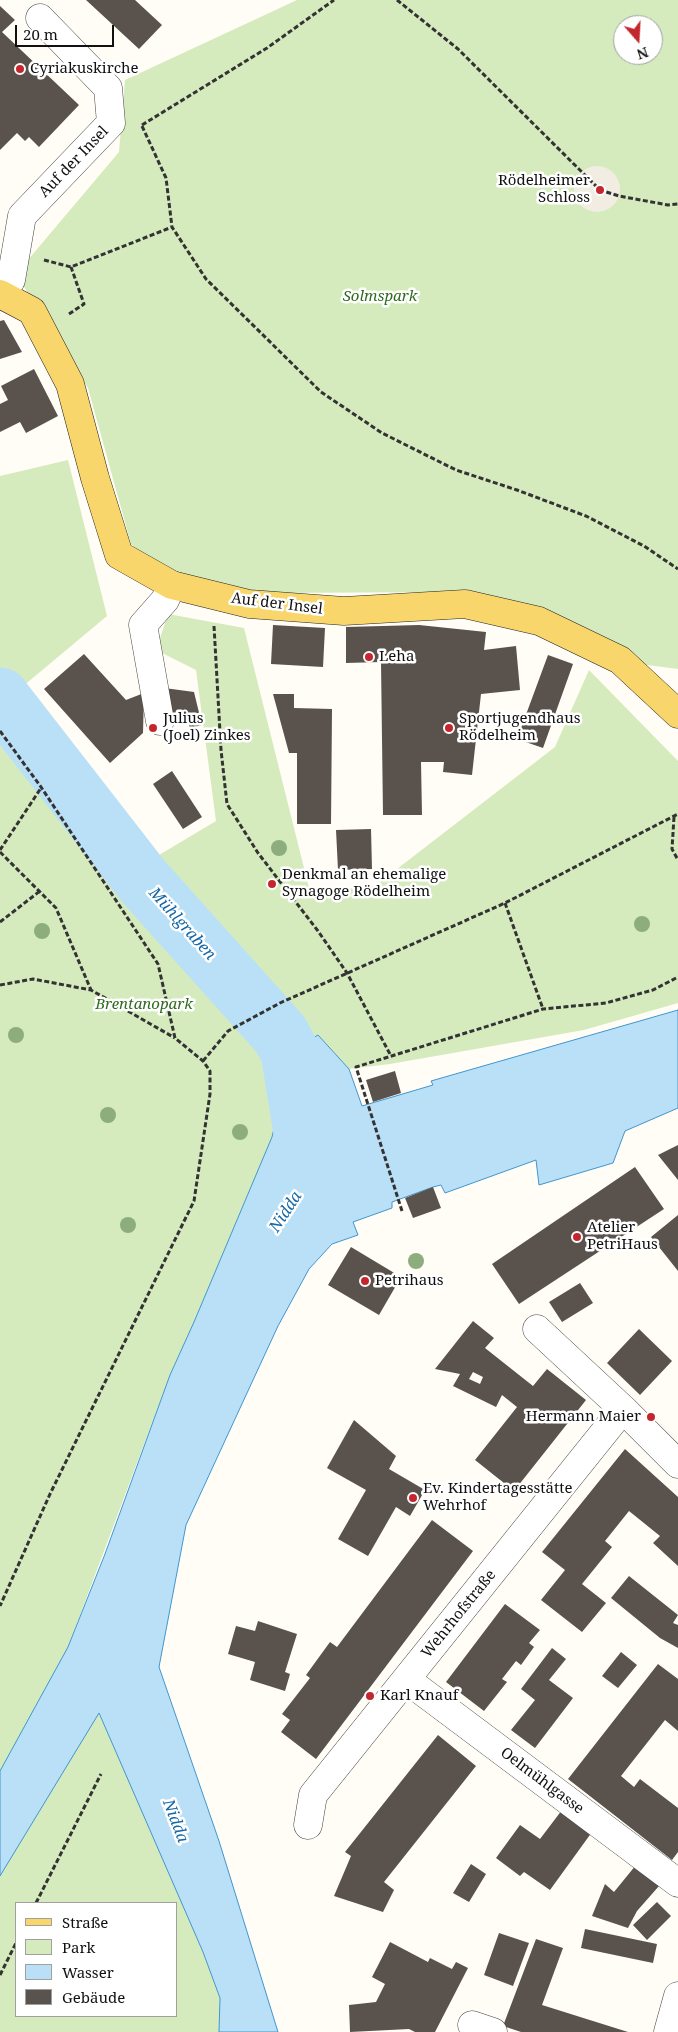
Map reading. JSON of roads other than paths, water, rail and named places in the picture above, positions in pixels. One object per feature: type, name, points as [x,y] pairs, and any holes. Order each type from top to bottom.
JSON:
[{"type":"main road","name":"Auf der Insel","points":[[0,294],[32,311],[70,384],[95,478],[119,556],[172,585],[249,604],[344,611],[465,604],[539,621],[620,660],[678,714]]},
{"type":"street","name":"Auf der Insel","points":[[0,294],[11,280],[22,216],[111,123],[108,88],[40,18]]},
{"type":"street","points":[[160,721],[144,625],[165,600],[172,585]]},
{"type":"street","points":[[537,1329],[678,1464]]},
{"type":"street","name":"Wehrhofstraße","points":[[308,1825],[313,1795],[407,1680],[622,1409]]},
{"type":"street","name":"Oelmühlgasse","points":[[407,1680],[678,1883]]},
{"type":"street","points":[[668,2032],[678,1996]]},
{"type":"water","name":"Nidda","points":[[678,1010],[678,1108],[625,1131],[613,1163],[539,1185],[536,1160],[445,1193],[441,1185],[433,1187],[392,1202],[392,1208],[353,1222],[358,1235],[332,1244],[309,1269],[278,1326],[186,1525],[159,1667],[219,1841],[278,2032],[219,2032],[220,1998],[203,1952],[99,1713],[0,1876],[0,1771],[68,1647],[105,1554],[170,1375],[272,1137],[281,1099],[274,1066],[290,1052],[318,1035],[349,1069],[362,1106],[433,1085],[431,1081]]},
{"type":"waterway","name":"Mühlgraben","points":[[0,697],[143,881],[280,1034],[290,1052],[303,1132]]},
{"type":"place","name":"Cyriakuskirche","points":[[20,69]]},
{"type":"place","name":"Rödelheimer Schloss","points":[[600,190]]},
{"type":"place","name":"Leha","points":[[369,657]]},
{"type":"place","name":"Julius (Joel) Zinkes","points":[[153,728]]},
{"type":"place","name":"Sportjugendhaus Rödelheim","points":[[449,728]]},
{"type":"place","name":"Denkmal an ehemalige Synagoge Rödelheim","points":[[272,884]]},
{"type":"place","name":"Atelier PetriHaus","points":[[577,1237]]},
{"type":"place","name":"Petrihaus","points":[[365,1281]]},
{"type":"place","name":"Hermann Maier","points":[[651,1417]]},
{"type":"place","name":"Ev. Kindertagesstätte Wehrhof","points":[[413,1498]]},
{"type":"place","name":"Karl Knauf","points":[[370,1696]]},
{"type":"park label","name":"Solmspark","points":[[380,297]]},
{"type":"park label","name":"Brentanopark","points":[[144,1005]]}]
